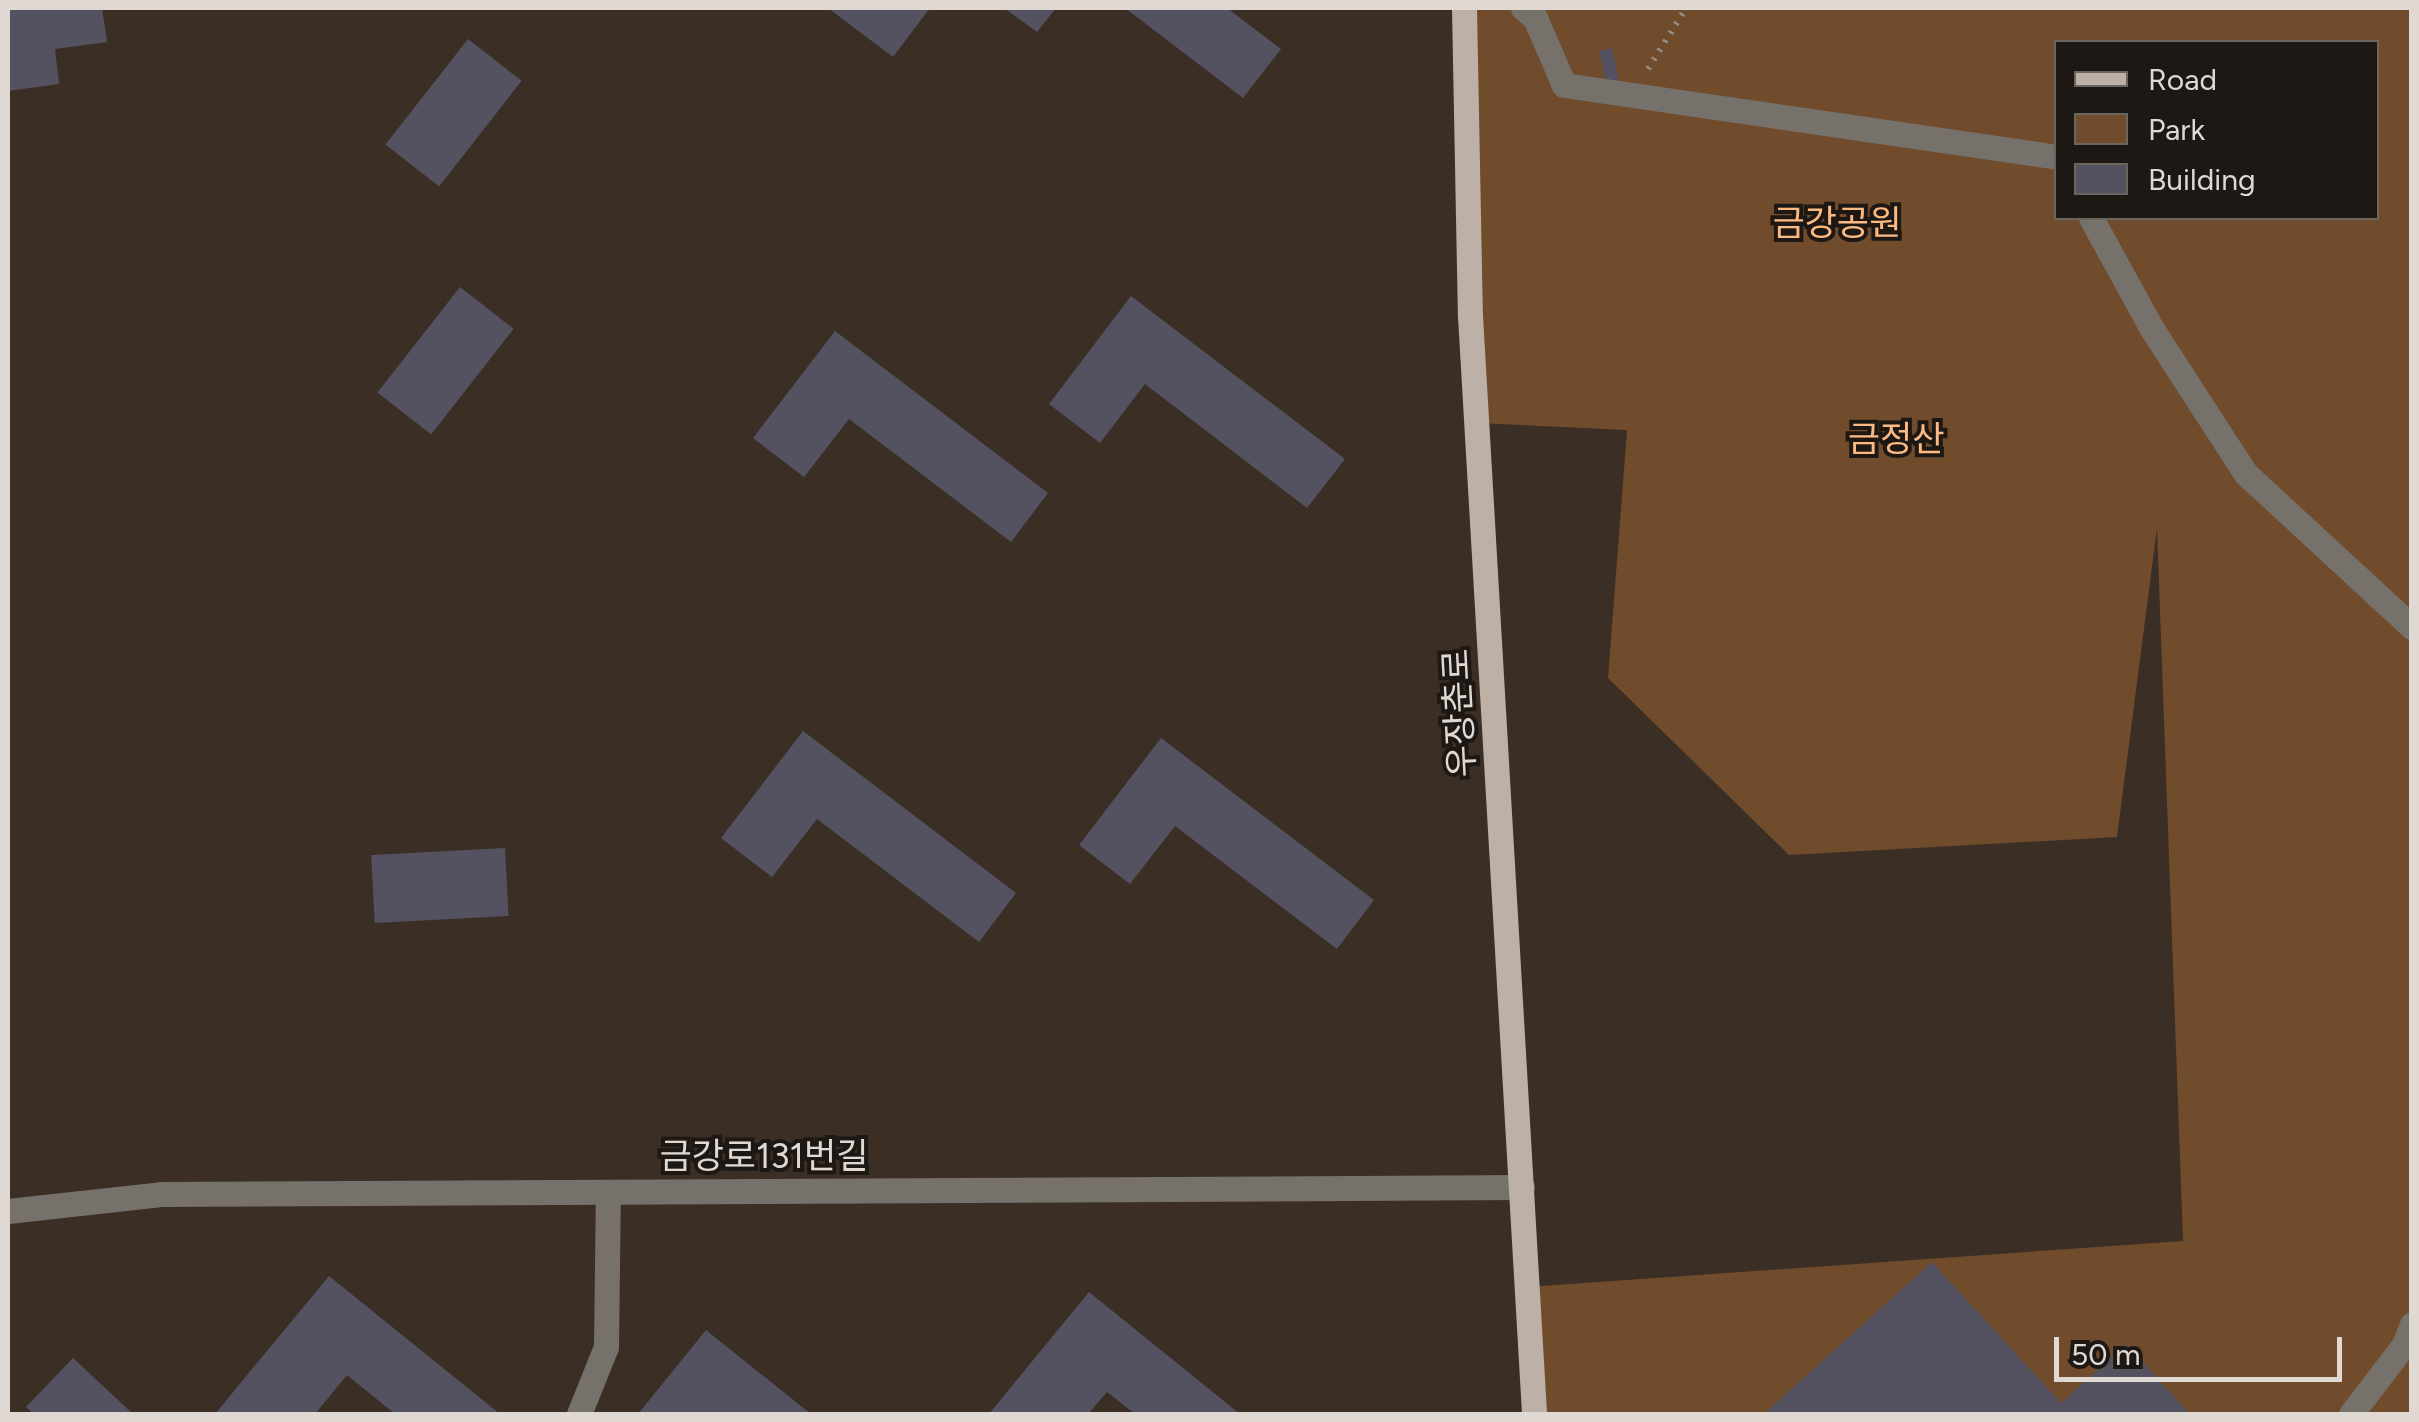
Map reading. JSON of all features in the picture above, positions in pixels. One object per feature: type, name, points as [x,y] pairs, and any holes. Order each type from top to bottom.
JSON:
[{"type":"main road","name":"우장춘로","points":[[1464,8],[1470,316],[1534,1414]]},
{"type":"street","points":[[1523,8],[1535,18],[1564,86],[2054,157]]},
{"type":"street","points":[[2092,220],[2152,329],[2245,473],[2412,627]]},
{"type":"street","name":"금강로131번길","points":[[8,1211],[161,1194],[1522,1187]]},
{"type":"street","points":[[580,1414],[606,1347],[608,1192]]},
{"type":"street","points":[[2350,1414],[2404,1345],[2412,1324]]},
{"type":"path","points":[[1632,95],[1686,8]]},
{"type":"green space","name":"금강공원","points":[[1469,8],[2411,8],[2411,1414],[1534,1414],[1527,1287],[2183,1241],[2157,528],[2117,837],[1789,855],[1608,678],[1627,430],[1477,423]]},
{"type":"building","points":[[8,8],[102,8],[107,42],[55,49],[59,84],[8,91]]},
{"type":"building","points":[[828,8],[930,8],[893,57]]},
{"type":"building","points":[[1004,8],[1056,8],[1037,32]]},
{"type":"building","points":[[1125,8],[1227,8],[1281,49],[1243,98]]},
{"type":"building","points":[[468,39],[522,81],[439,186],[386,145]]},
{"type":"building","points":[[1612,48],[1623,100],[1610,103],[1599,51]]},
{"type":"building","points":[[460,287],[514,329],[431,434],[378,393]]},
{"type":"building","points":[[1131,296],[1345,459],[1307,508],[1145,384],[1100,443],[1049,404]]},
{"type":"building","points":[[835,331],[1048,493],[1011,542],[849,419],[804,477],[753,438]]},
{"type":"building","points":[[803,731],[1016,893],[979,942],[817,819],[772,877],[721,838]]},
{"type":"building","points":[[1161,738],[1374,900],[1337,949],[1175,826],[1130,884],[1079,845]]},
{"type":"building","points":[[505,848],[509,916],[375,923],[371,855]]},
{"type":"building","points":[[1932,1262],[2061,1403],[2126,1344],[2190,1414],[1764,1414]]},
{"type":"building","points":[[329,1276],[500,1414],[395,1414],[347,1375],[315,1414],[215,1414]]},
{"type":"building","points":[[1089,1292],[1240,1414],[1135,1414],[1107,1392],[1088,1414],[989,1414]]},
{"type":"building","points":[[706,1330],[811,1414],[638,1414]]},
{"type":"building","points":[[73,1358],[133,1414],[34,1414],[26,1407]]},
{"type":"park label","name":"금정산","points":[[1896,439]]}]
